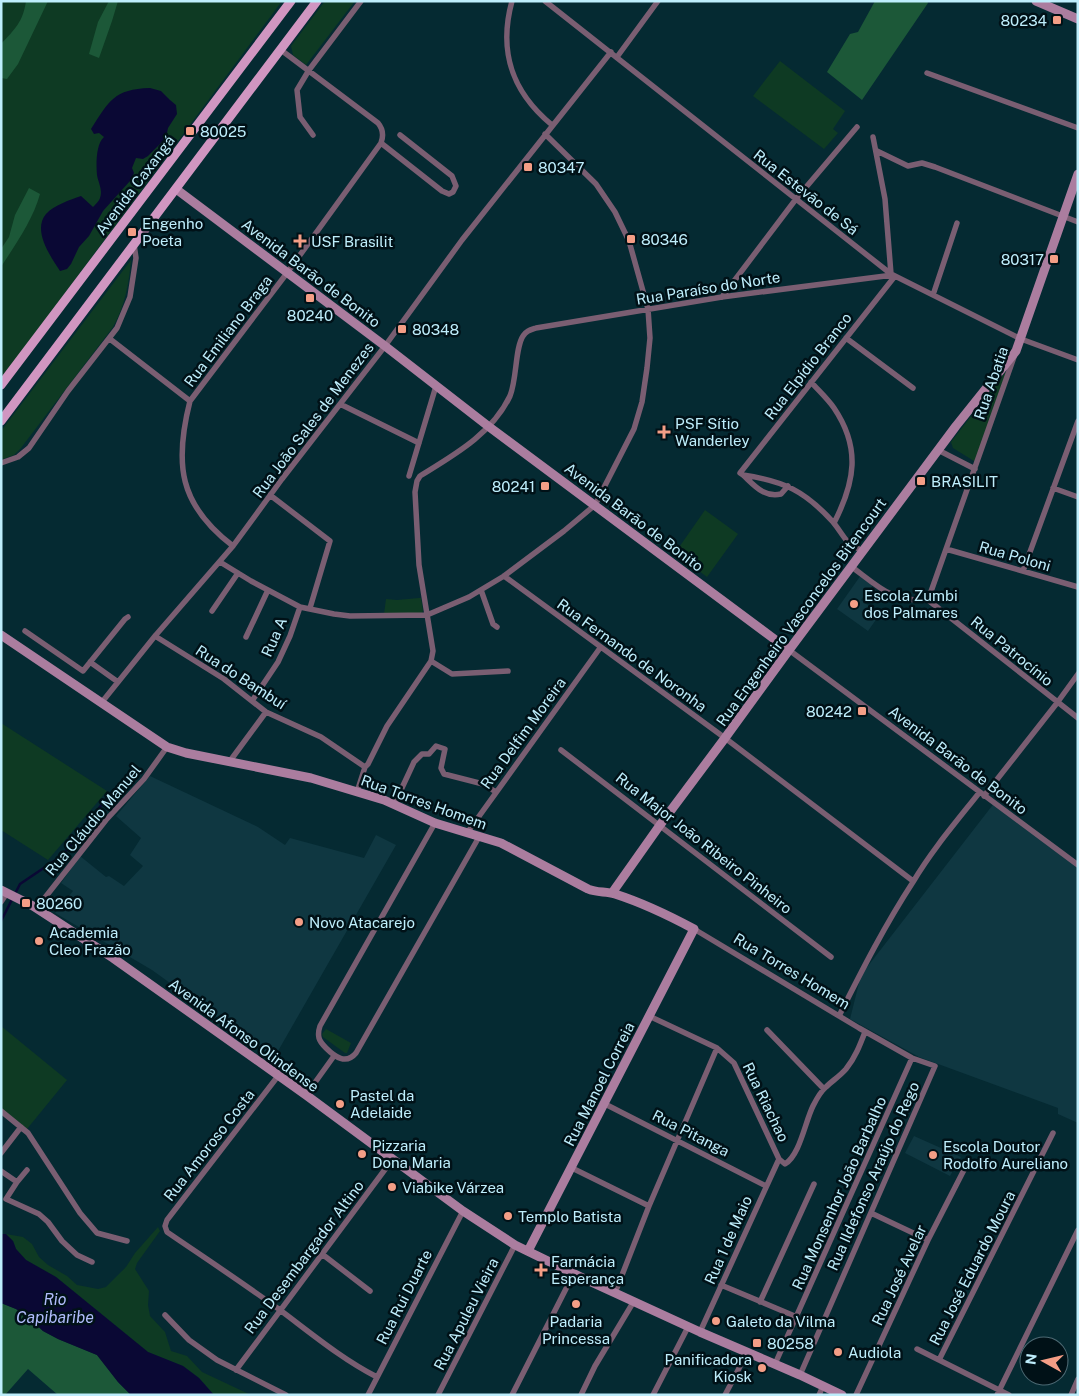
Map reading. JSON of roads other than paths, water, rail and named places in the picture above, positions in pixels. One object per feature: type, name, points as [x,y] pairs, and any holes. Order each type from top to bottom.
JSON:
[{"type":"main road","name":"Avenida Caxangá","points":[[1,385],[291,1]]},
{"type":"main road","points":[[1,420],[317,1]]},
{"type":"street","points":[[313,135],[300,117],[297,90],[309,70],[361,1]]},
{"type":"street","points":[[512,1],[506,33],[511,69],[517,85],[526,100],[538,114],[552,125]]},
{"type":"street","name":"Rua Estevão de Sá","points":[[545,1],[893,275],[1021,339],[1078,360]]},
{"type":"street","points":[[616,57],[658,1]]},
{"type":"street","points":[[1036,1],[1078,19]]},
{"type":"street","points":[[281,50],[378,123],[383,133],[381,143],[442,192],[449,194],[453,192],[456,186],[452,176],[400,135]]},
{"type":"street","name":"Rua João Sales de Menezes","points":[[102,702],[155,636],[233,546],[385,346],[462,240],[610,52]]},
{"type":"street","points":[[927,73],[1078,128]]},
{"type":"street","points":[[722,297],[796,199],[857,127]]},
{"type":"street","points":[[220,562],[300,606],[350,616],[427,615],[481,590],[504,576],[595,505],[634,429],[639,411],[648,368],[650,338],[648,309],[629,242],[615,212],[596,184],[544,134]]},
{"type":"street","points":[[873,136],[886,209],[893,275]]},
{"type":"street","name":"Rua Emiliano Braga","points":[[233,546],[208,525],[199,514],[189,493],[183,471],[181,447],[190,401],[287,273],[381,143]]},
{"type":"street","points":[[877,152],[908,166],[919,162],[934,166],[1078,222]]},
{"type":"street","name":"Rua Abatia","points":[[928,600],[1078,174]]},
{"type":"street","name":"Avenida Barão de Bonito","points":[[176,189],[488,426],[1078,865]]},
{"type":"street","points":[[933,294],[958,223]]},
{"type":"street","points":[[1,462],[18,457],[29,448],[68,391],[117,328],[130,297],[136,258],[134,244]]},
{"type":"street","name":"Rua Paraíso do Norte","points":[[488,426],[511,394],[520,343],[527,332],[536,328],[722,297],[893,275]]},
{"type":"street","name":"Rua Elpídio Branco","points":[[741,474],[893,275]]},
{"type":"street","points":[[846,338],[913,388]]},
{"type":"street","points":[[110,339],[190,401]]},
{"type":"street","name":"Rua Engenheiro Vasconcelos Bitencourt","points":[[612,893],[660,824],[789,650],[938,450],[1016,350]]},
{"type":"street","points":[[811,382],[833,406],[846,429],[852,449],[852,469],[849,488],[834,523]]},
{"type":"street","points":[[409,476],[436,386]]},
{"type":"street","points":[[340,404],[419,443]]},
{"type":"street","points":[[1023,571],[1078,420]]},
{"type":"street","points":[[357,792],[365,767],[387,726],[431,660],[433,652],[419,565],[415,492],[418,478],[474,441],[488,426]]},
{"type":"street","points":[[1071,440],[1078,442]]},
{"type":"street","points":[[938,450],[975,469]]},
{"type":"street","points":[[741,474],[768,494],[781,494],[788,486]]},
{"type":"street","points":[[741,474],[768,479],[788,486],[807,497],[834,523],[848,542],[863,552]]},
{"type":"street","points":[[1053,488],[1078,497]]},
{"type":"street","points":[[270,495],[330,541],[310,608]]},
{"type":"street","name":"Rua Poloni","points":[[946,549],[1078,587]]},
{"type":"street","points":[[852,566],[884,590],[900,599],[928,600]]},
{"type":"street","points":[[212,611],[238,573]]},
{"type":"street","name":"Rua Fernando de Noronha","points":[[504,576],[725,738],[913,881]]},
{"type":"street","points":[[246,637],[268,590]]},
{"type":"street","points":[[481,590],[493,624],[497,627]]},
{"type":"street","name":"Rua Patrocínio","points":[[928,600],[1078,718]]},
{"type":"street","name":"Rua A","points":[[252,701],[278,662],[290,636],[300,606]]},
{"type":"street","points":[[25,631],[83,671],[128,617]]},
{"type":"street","name":"Rua Torres Homem","points":[[1,635],[167,747],[186,753],[230,760],[311,778],[394,805],[435,823],[501,843],[595,892],[612,893],[654,908],[694,929],[859,1028]]},
{"type":"street","name":"Rua do Bambuí","points":[[155,636],[224,679],[266,712],[321,737],[365,767]]},
{"type":"street","name":"Rua Delfim Moreira","points":[[467,833],[600,648]]},
{"type":"street","points":[[431,660],[452,674],[508,671]]},
{"type":"street","points":[[90,662],[118,682]]},
{"type":"street","points":[[839,1016],[873,949],[913,881],[941,841],[1058,703],[1078,674]]},
{"type":"street","points":[[230,760],[266,712]]},
{"type":"street","points":[[394,805],[416,760],[422,754],[429,754],[436,746],[445,749],[441,768],[444,774],[483,784],[496,792]]},
{"type":"street","name":"Rua Cláudio Manuel","points":[[36,909],[106,820],[144,779],[167,747]]},
{"type":"street","name":"Rua Major João Ribeiro Pinheiro","points":[[561,750],[660,824],[831,957]]},
{"type":"street","points":[[435,823],[320,1026],[319,1037],[321,1043],[334,1056],[346,1059],[352,1057],[356,1052],[479,837]]},
{"type":"street","points":[[1,902],[6,892]]},
{"type":"street","name":"Avenida Afonso Olindense","points":[[6,892],[113,958],[306,1095],[463,1211],[515,1244],[688,1327],[800,1375],[821,1390],[842,1395]]},
{"type":"street","name":"Rua Manoel Correia","points":[[528,1251],[694,929]]},
{"type":"street","name":"Rua Riachao","points":[[649,1016],[716,1048],[734,1063],[779,1159]]},
{"type":"street","name":"Rua Ildefonso Araújo do Rego","points":[[800,1375],[935,1066],[912,1058],[859,1028]]},
{"type":"street","points":[[767,1030],[824,1089]]},
{"type":"street","points":[[779,1159],[785,1164],[791,1158],[813,1107],[824,1089],[847,1067],[854,1057],[865,1032]]},
{"type":"street","points":[[615,1293],[649,1206],[716,1048]]},
{"type":"street","points":[[306,1095],[334,1056]]},
{"type":"street","name":"Rua Monsenhor João Barbalho","points":[[775,1364],[912,1058]]},
{"type":"street","name":"Rua Amoroso Costa","points":[[278,1076],[167,1220],[165,1226],[167,1232],[280,1311]]},
{"type":"street","name":"Rua Pitanga","points":[[604,1104],[766,1186]]},
{"type":"street","points":[[1,1111],[28,1133],[80,1213],[97,1233],[127,1241]]},
{"type":"street","points":[[1,1153],[21,1127]]},
{"type":"street","name":"Rua José Eduardo Moura","points":[[939,1360],[1053,1133]]},
{"type":"street","name":"Rua 1 de Maio","points":[[700,1332],[779,1159]]},
{"type":"street","name":"Rua Desembargador Altino","points":[[236,1370],[392,1160]]},
{"type":"street","name":"Rua José Avelar","points":[[856,1395],[928,1240],[966,1166]]},
{"type":"street","points":[[572,1168],[649,1206]]},
{"type":"street","points":[[27,1170],[6,1199],[39,1214],[77,1255],[92,1262]]},
{"type":"street","points":[[1,1171],[17,1182]]},
{"type":"street","points":[[760,1302],[814,1184]]},
{"type":"street","name":"Rua Rui Duarte","points":[[368,1395],[463,1211]]},
{"type":"street","points":[[871,1213],[928,1240]]},
{"type":"street","points":[[998,1393],[1078,1230]]},
{"type":"street","name":"Rua Apuleu Vieira","points":[[438,1395],[515,1244]]},
{"type":"street","points":[[322,1254],[370,1291]]},
{"type":"street","points":[[512,1395],[574,1273]]},
{"type":"street","points":[[721,1285],[797,1317]]},
{"type":"street","points":[[581,1395],[595,1366],[634,1301]]},
{"type":"street","points":[[280,1311],[327,1347],[377,1378]]},
{"type":"street","points":[[166,1315],[189,1340],[217,1360],[286,1395]]},
{"type":"street","points":[[652,1395],[688,1327]]},
{"type":"street","points":[[917,1349],[998,1393],[1009,1395]]},
{"type":"street","points":[[725,1395],[747,1353]]},
{"type":"street","points":[[1071,1395],[1078,1379]]},
{"type":"water","points":[[150,88],[161,91],[176,105],[177,114],[168,128],[166,138],[148,156],[143,159],[136,158],[132,168],[134,173],[130,181],[103,211],[89,236],[79,247],[71,264],[67,269],[60,271],[44,244],[41,228],[42,221],[53,208],[81,196],[93,207],[97,203],[101,192],[97,175],[97,154],[99,144],[104,137],[99,133],[94,134],[91,129],[114,98],[128,91]]},
{"type":"water","name":"Rio Capibaribe","points":[[1,1234],[6,1234],[13,1241],[16,1249],[26,1260],[56,1277],[148,1352],[183,1366],[199,1378],[214,1395],[131,1395],[97,1355],[43,1331],[16,1309],[1,1303]]},
{"type":"waterway","points":[[1,921],[20,884],[63,855],[106,799],[122,784]]},
{"type":"place","name":"80234","points":[[1057,20]]},
{"type":"place","name":"80025","points":[[190,131]]},
{"type":"place","name":"80347","points":[[528,167]]},
{"type":"place","name":"Engenho Poeta","points":[[132,232]]},
{"type":"place","name":"80346","points":[[631,239]]},
{"type":"place","name":"USF Brasilit","points":[[300,241]]},
{"type":"place","name":"80317","points":[[1054,259]]},
{"type":"place","name":"80240","points":[[310,298]]},
{"type":"place","name":"80348","points":[[402,329]]},
{"type":"place","name":"PSF Sítio Wanderley","points":[[664,432]]},
{"type":"place","name":"BRASILIT","points":[[921,481]]},
{"type":"place","name":"80241","points":[[545,486]]},
{"type":"place","name":"Escola Zumbi dos Palmares","points":[[854,604]]},
{"type":"place","name":"80242","points":[[862,711]]},
{"type":"place","name":"80260","points":[[26,903]]},
{"type":"place","name":"Novo Atacarejo","points":[[299,922]]},
{"type":"place","name":"Academia Cleo Frazão","points":[[39,941]]},
{"type":"place","name":"Pastel da Adelaide","points":[[340,1104]]},
{"type":"place","name":"Pizzaria Dona Maria","points":[[362,1154]]},
{"type":"place","name":"Escola Doutor Rodolfo Aureliano","points":[[933,1155]]},
{"type":"place","name":"Viabike Várzea","points":[[392,1187]]},
{"type":"place","name":"Templo Batista","points":[[508,1216]]},
{"type":"place","name":"Farmácia Esperança","points":[[541,1270]]},
{"type":"place","name":"Padaria Princessa","points":[[576,1304]]},
{"type":"place","name":"Galeto da Vilma","points":[[716,1321]]},
{"type":"place","name":"80258","points":[[757,1343]]},
{"type":"place","name":"Audiola","points":[[838,1352]]},
{"type":"place","name":"Panificadora Kiosk","points":[[762,1368]]}]
